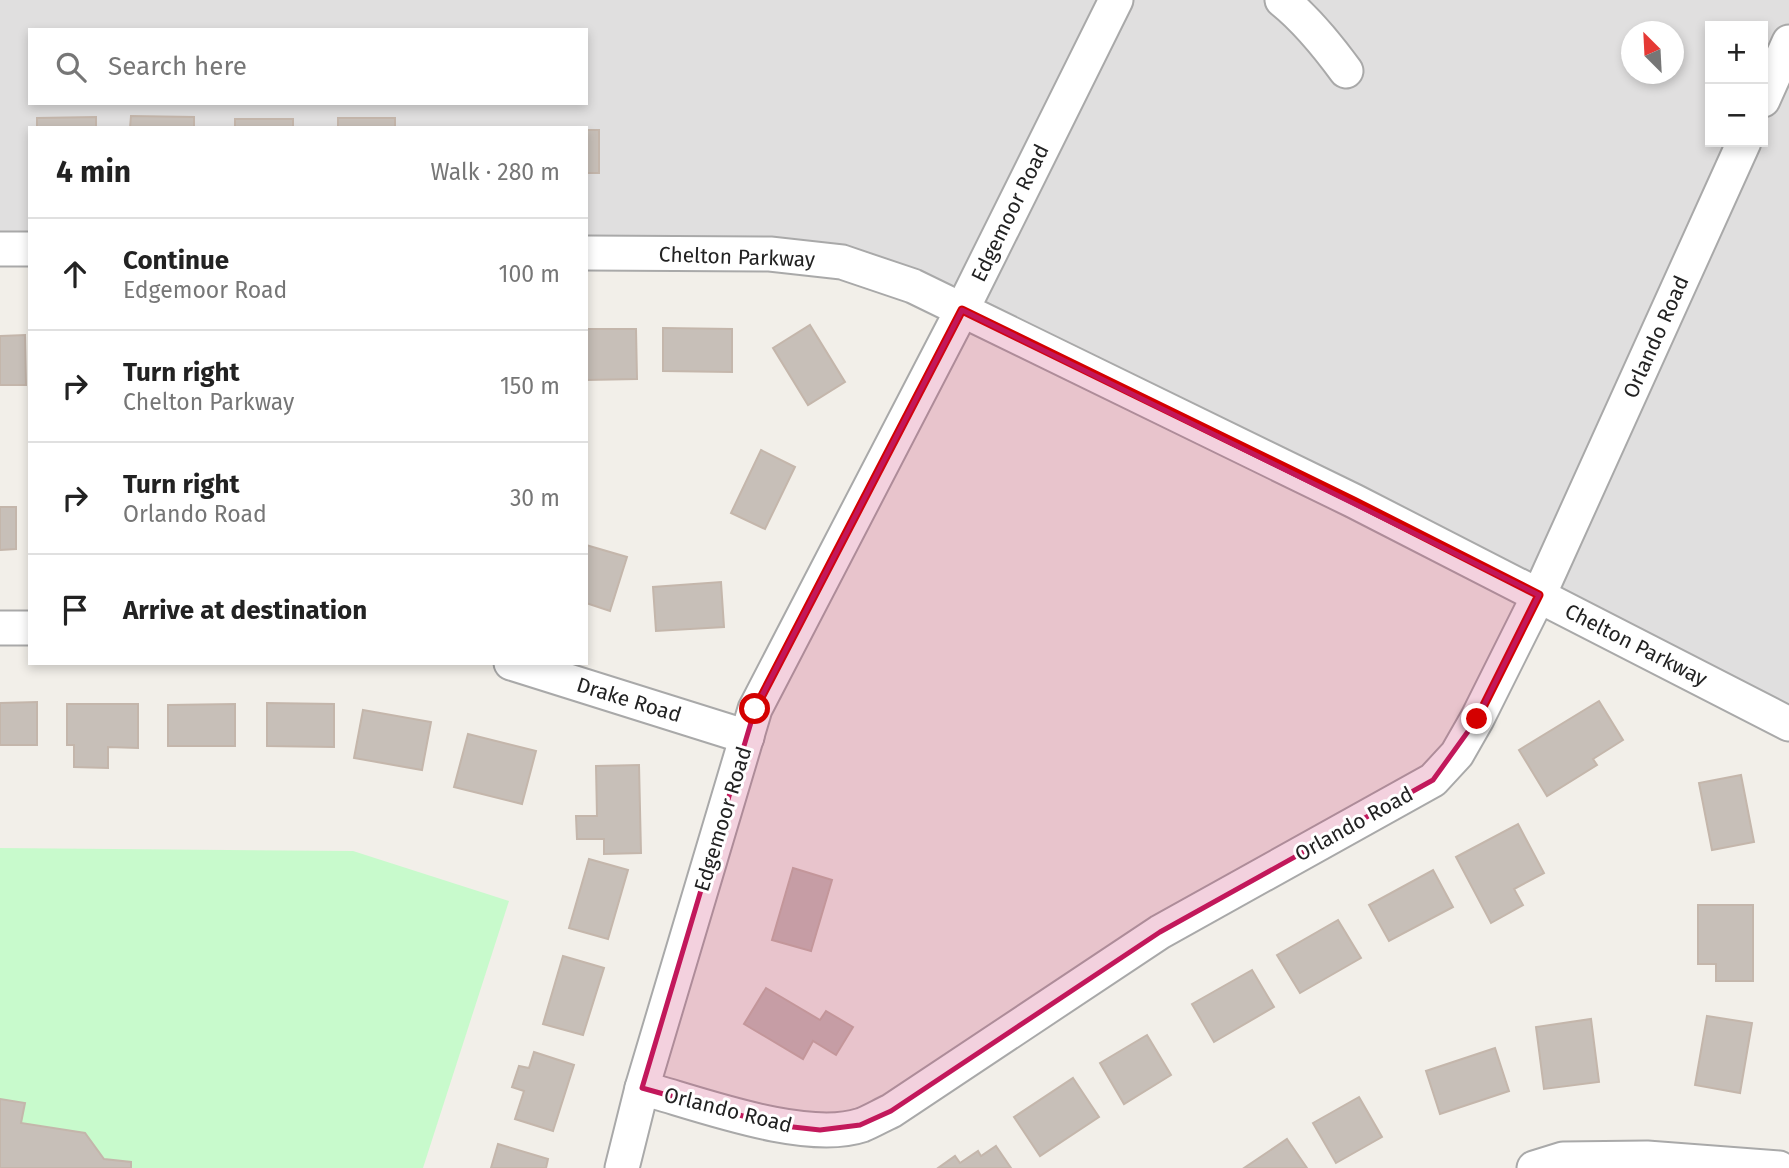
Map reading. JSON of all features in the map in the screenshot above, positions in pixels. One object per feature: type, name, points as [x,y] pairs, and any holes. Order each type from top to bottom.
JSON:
[{"type":"street","name":"Edgemoor Road","points":[[622,1168],[642,1088],[755,709],[962,310],[1116,0]]},
{"type":"street","points":[[1282,0],[1297,12],[1325,43],[1346,71]]},
{"type":"street","points":[[1768,89],[1789,42]]},
{"type":"street","name":"Orlando Road","points":[[642,1088],[775,1125],[820,1130],[860,1125],[891,1111],[1160,932],[1433,780],[1457,754],[1539,595],[1742,147]]},
{"type":"street","points":[[0,249],[28,249]]},
{"type":"street","name":"Chelton Parkway","points":[[588,253],[770,254],[842,262],[913,286],[1354,501],[1789,724]]},
{"type":"street","points":[[0,628],[28,628]]},
{"type":"street","name":"Drake Road","points":[[517,665],[747,737]]},
{"type":"street","points":[[1534,1168],[1563,1159],[1635,1158],[1779,1168]]},
{"type":"highlighted area","points":[[962,310],[1539,595],[1477,719],[1433,780],[1160,932],[891,1111],[860,1125],[820,1130],[775,1125],[642,1088],[755,709]]},
{"type":"shaded area","points":[[0,0],[1789,0],[1789,724],[842,262],[588,253],[588,126],[28,126],[28,250],[0,250]]},
{"type":"green space","points":[[0,848],[353,851],[509,901],[423,1168],[0,1168]]},
{"type":"building","points":[[131,116],[194,117],[194,126],[130,126]]},
{"type":"building","points":[[96,117],[96,126],[37,126],[37,118]]},
{"type":"building","points":[[338,118],[395,118],[395,126],[338,126]]},
{"type":"building","points":[[235,119],[293,119],[293,126],[235,126]]},
{"type":"building","points":[[588,130],[599,130],[599,173],[588,173]]},
{"type":"building","points":[[810,325],[845,382],[808,405],[773,348]]},
{"type":"building","points":[[663,328],[732,329],[732,372],[663,371]]},
{"type":"building","points":[[588,329],[636,329],[637,379],[588,380]]},
{"type":"building","points":[[25,335],[26,385],[0,385],[0,336]]},
{"type":"building","points":[[761,450],[795,467],[765,529],[731,513]]},
{"type":"building","points":[[0,507],[16,507],[16,549],[0,550]]},
{"type":"building","points":[[588,546],[627,557],[610,611],[588,604]]},
{"type":"building","points":[[721,582],[724,627],[656,631],[653,587]]},
{"type":"building","points":[[1599,701],[1623,740],[1593,759],[1597,765],[1547,796],[1519,750]]},
{"type":"building","points":[[37,702],[37,745],[0,745],[0,703]]},
{"type":"building","points":[[267,703],[334,704],[334,747],[267,746]]},
{"type":"building","points":[[67,704],[138,704],[138,748],[108,747],[108,768],[74,767],[74,745],[67,745]]},
{"type":"building","points":[[235,704],[235,746],[168,746],[168,705]]},
{"type":"building","points":[[363,710],[431,722],[422,770],[354,758]]},
{"type":"building","points":[[468,734],[536,751],[522,804],[454,787]]},
{"type":"building","points":[[639,765],[641,853],[604,854],[604,839],[577,839],[576,816],[597,816],[596,766]]},
{"type":"building","points":[[1741,775],[1754,842],[1712,850],[1699,783]]},
{"type":"building","points":[[1518,824],[1544,873],[1514,889],[1523,905],[1491,923],[1456,857]]},
{"type":"building","points":[[589,859],[628,870],[608,939],[569,928]]},
{"type":"building","points":[[793,868],[832,880],[811,951],[772,940]]},
{"type":"building","points":[[1433,870],[1453,907],[1389,941],[1369,905]]},
{"type":"building","points":[[1698,905],[1753,905],[1753,981],[1716,981],[1716,964],[1698,964]]},
{"type":"building","points":[[1338,920],[1361,958],[1300,993],[1277,955]]},
{"type":"building","points":[[563,956],[604,968],[583,1035],[543,1024]]},
{"type":"building","points":[[1252,970],[1274,1007],[1214,1042],[1192,1004]]},
{"type":"building","points":[[766,988],[820,1020],[826,1011],[853,1027],[836,1055],[813,1041],[803,1059],[744,1024]]},
{"type":"building","points":[[1707,1016],[1752,1023],[1740,1093],[1695,1085]]},
{"type":"building","points":[[1591,1019],[1599,1082],[1544,1089],[1536,1027]]},
{"type":"building","points":[[1147,1035],[1171,1075],[1124,1104],[1100,1063]]},
{"type":"building","points":[[1495,1048],[1509,1091],[1440,1114],[1426,1071]]},
{"type":"building","points":[[534,1052],[574,1065],[553,1131],[515,1119],[524,1091],[512,1087],[519,1066],[529,1068]]},
{"type":"building","points":[[1073,1078],[1099,1117],[1040,1156],[1014,1117]]},
{"type":"building","points":[[1359,1097],[1382,1137],[1336,1163],[1313,1123]]},
{"type":"building","points":[[0,1099],[25,1103],[21,1123],[85,1133],[104,1159],[131,1162],[131,1168],[0,1168]]},
{"type":"building","points":[[1287,1139],[1307,1168],[1244,1168]]},
{"type":"building","points":[[498,1144],[548,1159],[546,1168],[491,1168]]},
{"type":"building","points":[[996,1146],[1011,1168],[938,1168],[955,1156],[960,1163],[978,1151],[981,1156]]},
{"type":"route","points":[[755,709],[962,310],[1354,501],[1539,595],[1477,719]]}]
